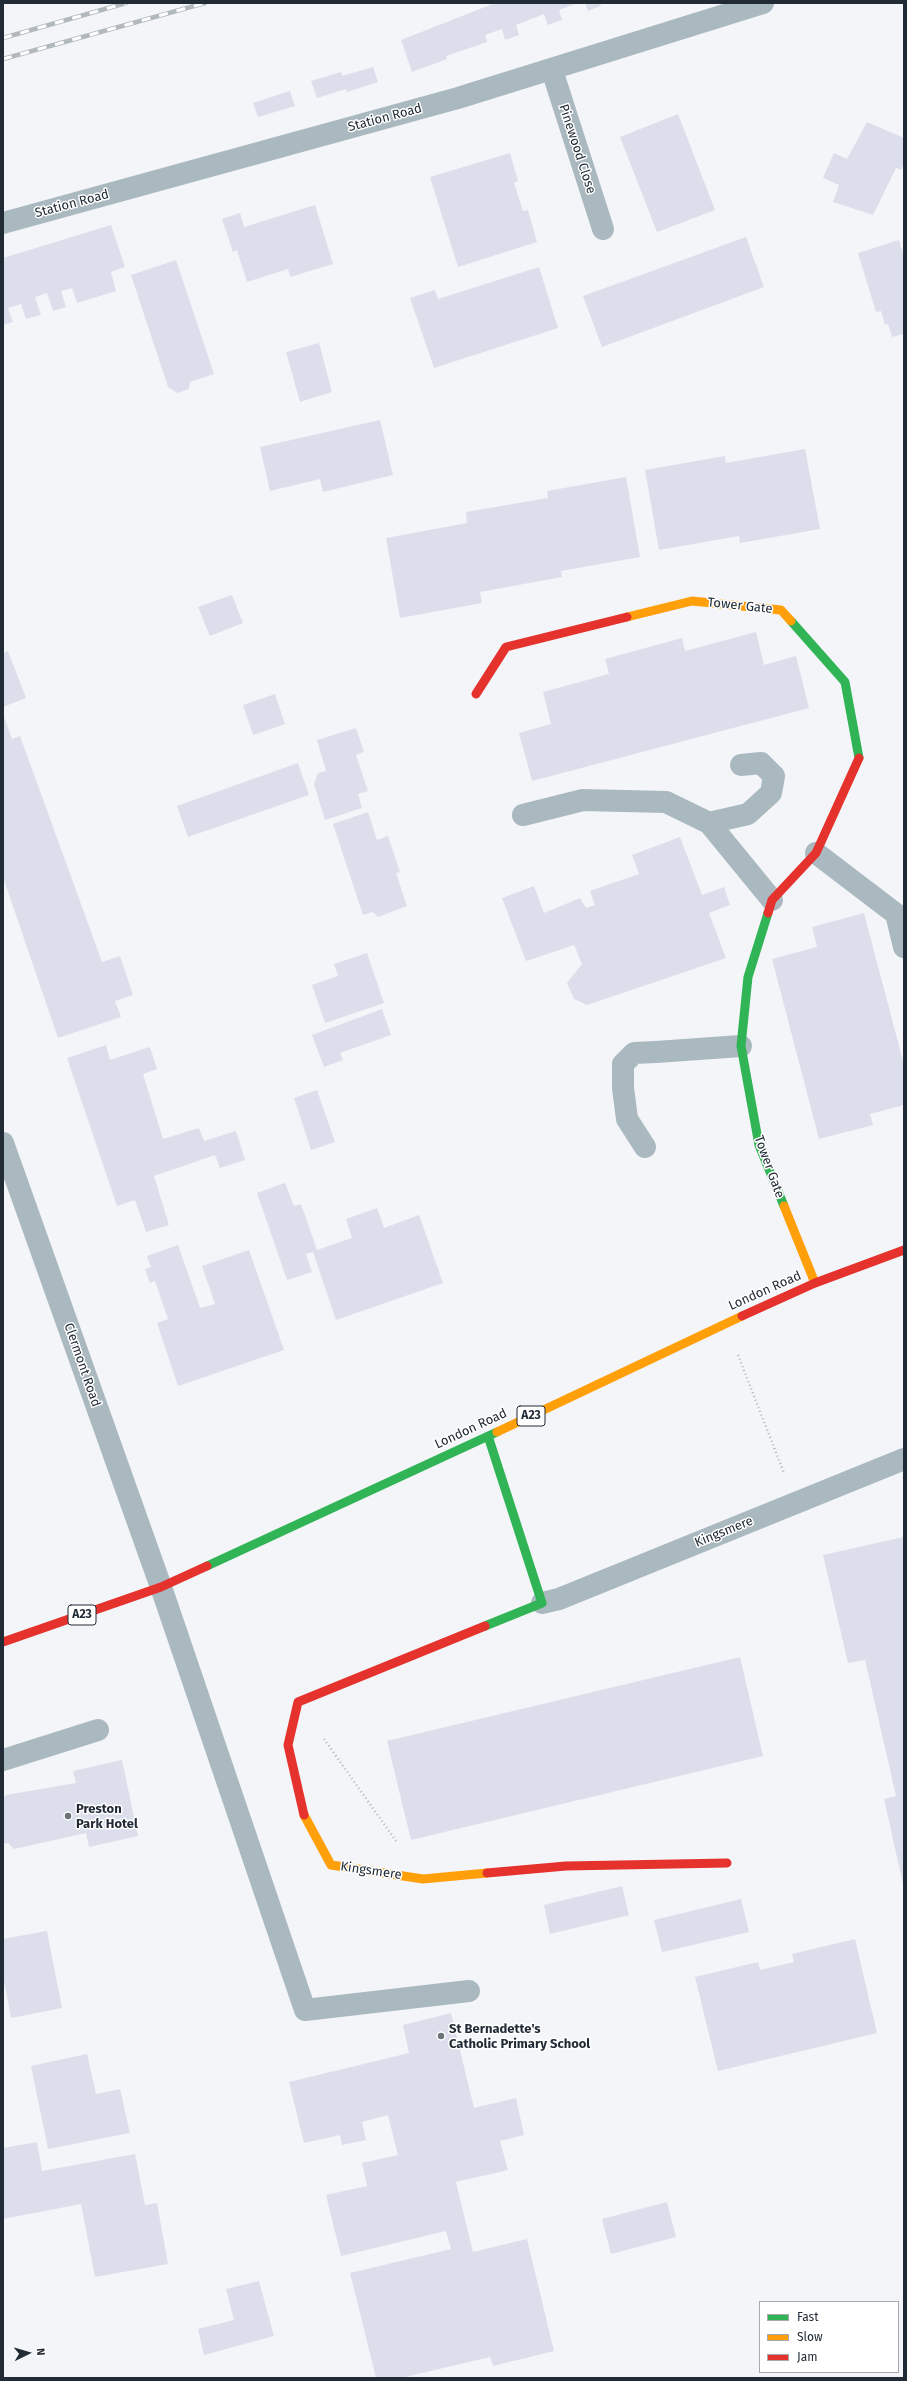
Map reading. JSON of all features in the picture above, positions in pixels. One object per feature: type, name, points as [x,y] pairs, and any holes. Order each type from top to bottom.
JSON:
[{"type":"main road","name":"Tower Gate","points":[[476,694],[506,647],[692,601],[781,610],[845,682],[860,756],[816,854],[772,900],[748,977],[741,1046],[759,1145],[815,1284]]},
{"type":"main road","name":"London Road","points":[[161,1587],[488,1436],[726,1323],[815,1284],[904,1250]]},
{"type":"main road","points":[[488,1436],[542,1603]]},
{"type":"main road","name":"A23","points":[[3,1642],[161,1587]]},
{"type":"main road","name":"Kingsmere","points":[[542,1603],[298,1702],[288,1745],[305,1820],[331,1865],[423,1879],[566,1866],[727,1863]]},
{"type":"street","name":"Station Road","points":[[3,223],[458,98],[764,3]]},
{"type":"street","name":"Pinewood Close","points":[[552,70],[603,229]]},
{"type":"street","points":[[709,823],[748,814],[771,793],[774,776],[762,763],[741,765]]},
{"type":"street","points":[[523,815],[583,800],[666,802],[709,823],[772,900]]},
{"type":"street","points":[[816,854],[896,914],[904,946]]},
{"type":"street","points":[[645,1147],[627,1119],[623,1088],[623,1064],[634,1053],[741,1046]]},
{"type":"street","name":"Clermont Road","points":[[3,1143],[161,1587],[305,2010],[469,1991]]},
{"type":"street","name":"Kingsmere","points":[[542,1603],[559,1599],[904,1459]]},
{"type":"street","points":[[3,1760],[98,1730]]},
{"type":"path","points":[[726,1323],[796,1503]]},
{"type":"path","points":[[298,1702],[423,1879]]},
{"type":"building","points":[[495,3],[578,3],[559,10],[562,20],[548,25],[544,14],[516,25],[519,35],[505,40],[502,29],[485,35],[487,42],[446,56],[447,59],[412,72],[401,40]]},
{"type":"building","points":[[585,3],[600,3],[601,6],[588,11]]},
{"type":"building","points":[[373,67],[378,82],[347,92],[346,89],[317,98],[311,81],[341,72],[342,76]]},
{"type":"building","points":[[290,91],[295,106],[258,117],[253,103]]},
{"type":"building","points":[[678,114],[715,210],[657,232],[620,137]]},
{"type":"building","points":[[867,122],[904,138],[904,163],[901,170],[896,168],[873,215],[833,202],[839,185],[823,178],[834,153],[847,159]]},
{"type":"building","points":[[510,153],[518,181],[514,183],[523,211],[528,210],[537,242],[458,267],[430,177]]},
{"type":"building","points":[[315,205],[333,264],[290,277],[288,269],[247,282],[237,250],[233,252],[222,219],[240,213],[244,227]]},
{"type":"building","points":[[111,225],[125,267],[111,272],[116,291],[77,303],[72,288],[61,291],[66,307],[53,311],[47,293],[35,297],[41,315],[26,319],[21,304],[8,308],[13,322],[3,325],[3,258]]},
{"type":"building","points":[[746,237],[764,287],[602,347],[583,296]]},
{"type":"building","points":[[899,240],[904,257],[904,334],[892,337],[888,324],[885,325],[881,311],[876,312],[858,253]]},
{"type":"building","points":[[176,260],[214,374],[190,382],[189,389],[177,393],[168,387],[131,275]]},
{"type":"building","points":[[539,267],[558,328],[434,368],[410,298],[435,290],[438,299]]},
{"type":"building","points":[[319,343],[332,392],[300,402],[286,352]]},
{"type":"building","points":[[380,420],[393,475],[323,492],[320,479],[270,491],[260,447]]},
{"type":"building","points":[[805,449],[820,529],[740,543],[739,536],[659,550],[645,470],[725,456],[726,463]]},
{"type":"building","points":[[626,477],[640,557],[561,571],[562,577],[480,592],[482,603],[400,618],[386,538],[467,523],[466,512],[548,498],[547,491]]},
{"type":"building","points":[[232,595],[243,623],[210,636],[198,607]]},
{"type":"building","points":[[756,632],[764,665],[796,656],[809,708],[532,781],[519,733],[551,724],[543,692],[609,674],[605,659],[682,638],[685,651]]},
{"type":"building","points":[[8,651],[26,698],[3,707],[3,653]]},
{"type":"building","points":[[275,694],[285,724],[253,735],[243,705]]},
{"type":"building","points":[[3,714],[12,739],[20,736],[102,962],[120,956],[133,995],[115,1001],[121,1017],[58,1038],[3,877]]},
{"type":"building","points":[[356,728],[364,752],[356,755],[368,791],[358,794],[362,808],[325,820],[314,784],[318,773],[326,771],[317,740]]},
{"type":"building","points":[[298,763],[309,795],[188,837],[177,806]]},
{"type":"building","points":[[368,812],[377,840],[388,836],[400,872],[396,873],[407,906],[378,917],[373,912],[363,915],[333,824]]},
{"type":"building","points":[[680,837],[702,895],[724,887],[730,905],[709,913],[726,958],[587,1005],[574,999],[567,983],[582,964],[574,945],[526,961],[502,898],[534,886],[544,913],[580,898],[586,908],[595,905],[590,891],[639,874],[632,855]]},
{"type":"building","points":[[864,913],[904,1065],[904,1105],[870,1114],[873,1125],[819,1139],[772,959],[817,947],[812,927]]},
{"type":"building","points":[[367,953],[384,1003],[325,1023],[312,985],[338,976],[334,964]]},
{"type":"building","points":[[382,1009],[391,1035],[340,1053],[343,1060],[324,1067],[312,1035]]},
{"type":"building","points":[[106,1045],[110,1060],[150,1047],[157,1069],[143,1074],[163,1139],[199,1128],[204,1141],[236,1131],[245,1160],[220,1168],[215,1155],[154,1176],[169,1225],[146,1232],[135,1200],[117,1206],[67,1058]]},
{"type":"building","points":[[317,1090],[335,1142],[311,1150],[294,1098]]},
{"type":"building","points":[[285,1183],[294,1206],[301,1204],[317,1250],[352,1238],[346,1219],[377,1208],[384,1228],[419,1215],[443,1283],[336,1320],[313,1252],[306,1254],[312,1272],[287,1280],[257,1193]]},
{"type":"building","points":[[178,1245],[200,1308],[215,1304],[202,1266],[249,1250],[284,1350],[178,1386],[157,1323],[168,1319],[155,1281],[150,1283],[145,1269],[151,1267],[147,1256]]},
{"type":"building","points":[[904,1537],[903,1884],[884,1799],[896,1796],[865,1660],[848,1663],[823,1555]]},
{"type":"building","points":[[740,1657],[763,1756],[411,1840],[387,1741]]},
{"type":"building","name":"Preston Park Hotel","points":[[122,1760],[138,1836],[89,1847],[86,1833],[14,1849],[8,1843],[3,1844],[3,1799],[6,1795],[76,1783],[73,1771]]},
{"type":"building","points":[[622,1886],[629,1915],[550,1934],[544,1905]]},
{"type":"building","points":[[741,1899],[749,1932],[662,1952],[654,1920]]},
{"type":"building","points":[[47,1931],[62,2008],[11,2018],[3,1976],[3,1939]]},
{"type":"building","points":[[855,1939],[877,2033],[718,2071],[695,1977],[758,1962],[760,1970],[794,1962],[792,1954]]},
{"type":"building","points":[[451,2013],[474,2108],[516,2098],[524,2135],[500,2141],[508,2170],[456,2182],[473,2252],[527,2239],[554,2351],[493,2366],[490,2357],[401,2378],[376,2378],[350,2273],[451,2249],[446,2231],[341,2256],[326,2195],[367,2186],[362,2163],[398,2155],[388,2115],[362,2122],[366,2140],[342,2145],[340,2135],[304,2143],[289,2082],[409,2053],[403,2025]]},
{"type":"building","points":[[87,2054],[96,2094],[120,2089],[130,2133],[48,2149],[31,2066]]},
{"type":"building","points":[[37,2142],[42,2171],[135,2154],[145,2205],[157,2203],[168,2264],[95,2277],[81,2204],[3,2219],[3,2148]]},
{"type":"building","points":[[667,2202],[676,2237],[611,2254],[602,2219]]},
{"type":"building","points":[[259,2281],[274,2336],[204,2355],[198,2329],[234,2320],[226,2289]]},
{"type":"railway","points":[[3,38],[126,3]]},
{"type":"railway","points":[[3,59],[205,3]]},
{"type":"traffic: fast","points":[[791,621],[845,682],[859,758]]},
{"type":"traffic: fast","points":[[768,913],[748,977],[741,1046],[759,1145],[784,1206]]},
{"type":"traffic: fast","points":[[207,1566],[497,1432]]},
{"type":"traffic: fast","points":[[485,1626],[542,1603],[488,1436]]},
{"type":"traffic: slow","points":[[627,617],[692,601],[781,610],[791,621]]},
{"type":"traffic: slow","points":[[784,1206],[815,1283]]},
{"type":"traffic: slow","points":[[497,1432],[742,1316]]},
{"type":"traffic: slow","points":[[304,1815],[331,1865],[423,1879],[487,1873]]},
{"type":"traffic: jam","points":[[476,694],[506,647],[627,617]]},
{"type":"traffic: jam","points":[[768,913],[772,900],[816,853],[859,758]]},
{"type":"traffic: jam","points":[[742,1316],[815,1283],[904,1250]]},
{"type":"traffic: jam","points":[[3,1642],[161,1587],[207,1566]]},
{"type":"traffic: jam","points":[[304,1815],[288,1745],[298,1702],[485,1626]]},
{"type":"traffic: jam","points":[[487,1873],[566,1866],[727,1863]]},
{"type":"place","name":"Preston Park Hotel","points":[[68,1816]]},
{"type":"place","name":"St Bernadette's Catholic Primary School","points":[[441,2036]]}]
